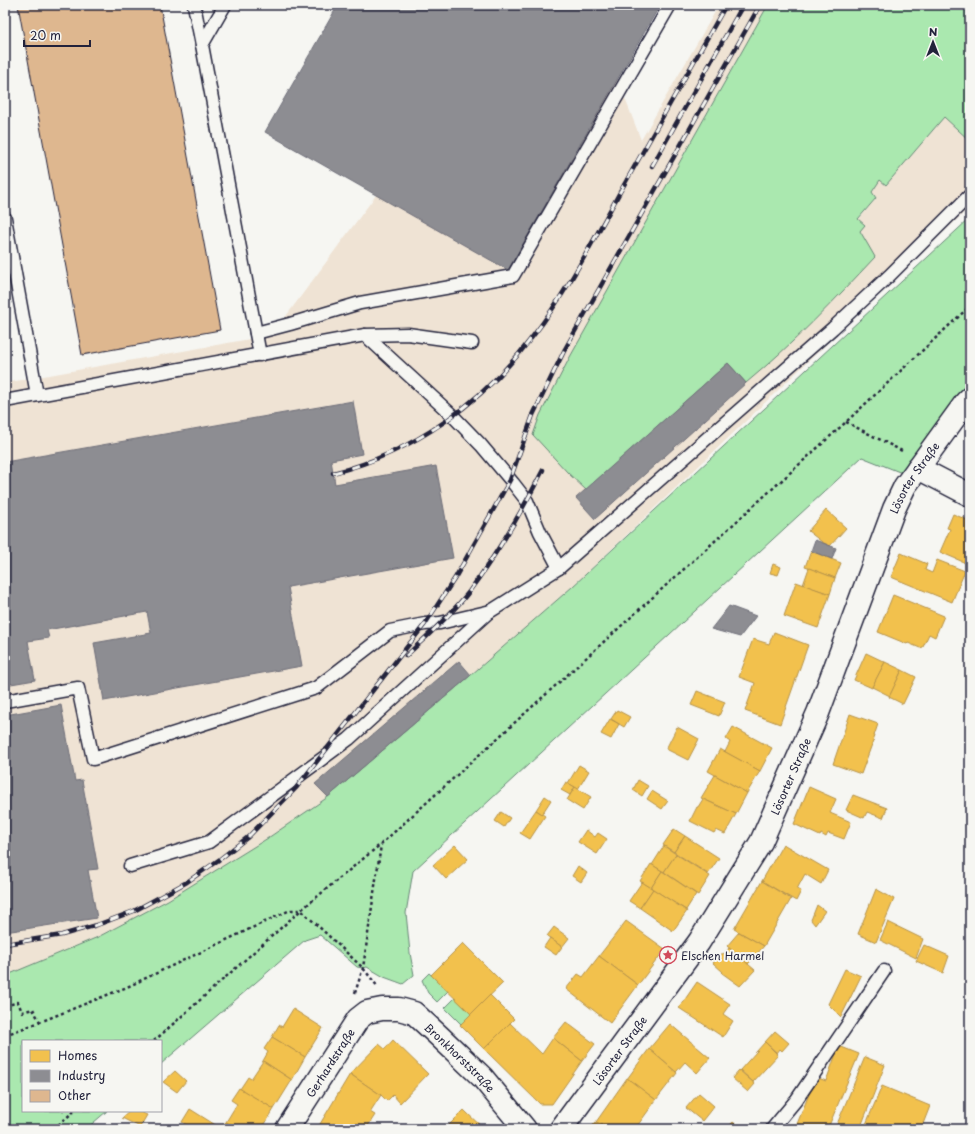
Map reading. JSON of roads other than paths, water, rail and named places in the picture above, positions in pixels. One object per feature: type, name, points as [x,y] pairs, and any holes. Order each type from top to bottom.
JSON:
[{"type":"street","name":"Lösorter Straße","points":[[561,1129],[698,942],[761,842],[818,713],[892,513],[905,486],[970,398]]},
{"type":"street","points":[[918,468],[970,495]]},
{"type":"street","name":"Bronkhorststraße","points":[[382,1010],[399,1009],[414,1014],[482,1077],[525,1129]]},
{"type":"street","name":"Gerhardstraße","points":[[287,1129],[358,1019],[367,1012],[382,1010]]},
{"type":"lane","points":[[194,5],[260,355]]},
{"type":"lane","points":[[202,45],[225,5]]},
{"type":"lane","points":[[256,333],[360,303],[513,276],[670,5]]},
{"type":"lane","points":[[130,866],[209,842],[349,739],[491,611],[558,568],[833,328],[889,276],[970,195]]},
{"type":"lane","points":[[5,218],[37,395]]},
{"type":"lane","points":[[5,401],[365,336],[408,334],[472,343]]},
{"type":"lane","points":[[365,336],[453,416],[491,456],[527,501],[540,532],[558,568]]},
{"type":"lane","points":[[5,701],[78,688],[93,759],[316,688],[390,631],[425,624],[440,623],[491,611]]},
{"type":"lane","points":[[772,1129],[797,1099],[884,971]]},
{"type":"railway","points":[[333,473],[363,464],[391,452],[419,438],[445,422],[469,403],[514,360],[533,336],[568,284],[726,5]]},
{"type":"railway","points":[[652,166],[743,5]]},
{"type":"railway","points":[[5,944],[62,935],[97,925],[134,911],[187,882],[220,859],[248,837],[296,788],[425,624],[455,578],[510,480],[533,415],[565,349],[760,5]]},
{"type":"railway","points":[[406,656],[446,618],[468,593],[508,533],[543,470]]},
{"type":"place","name":"Elschen Harmel","points":[[668,955]]}]
